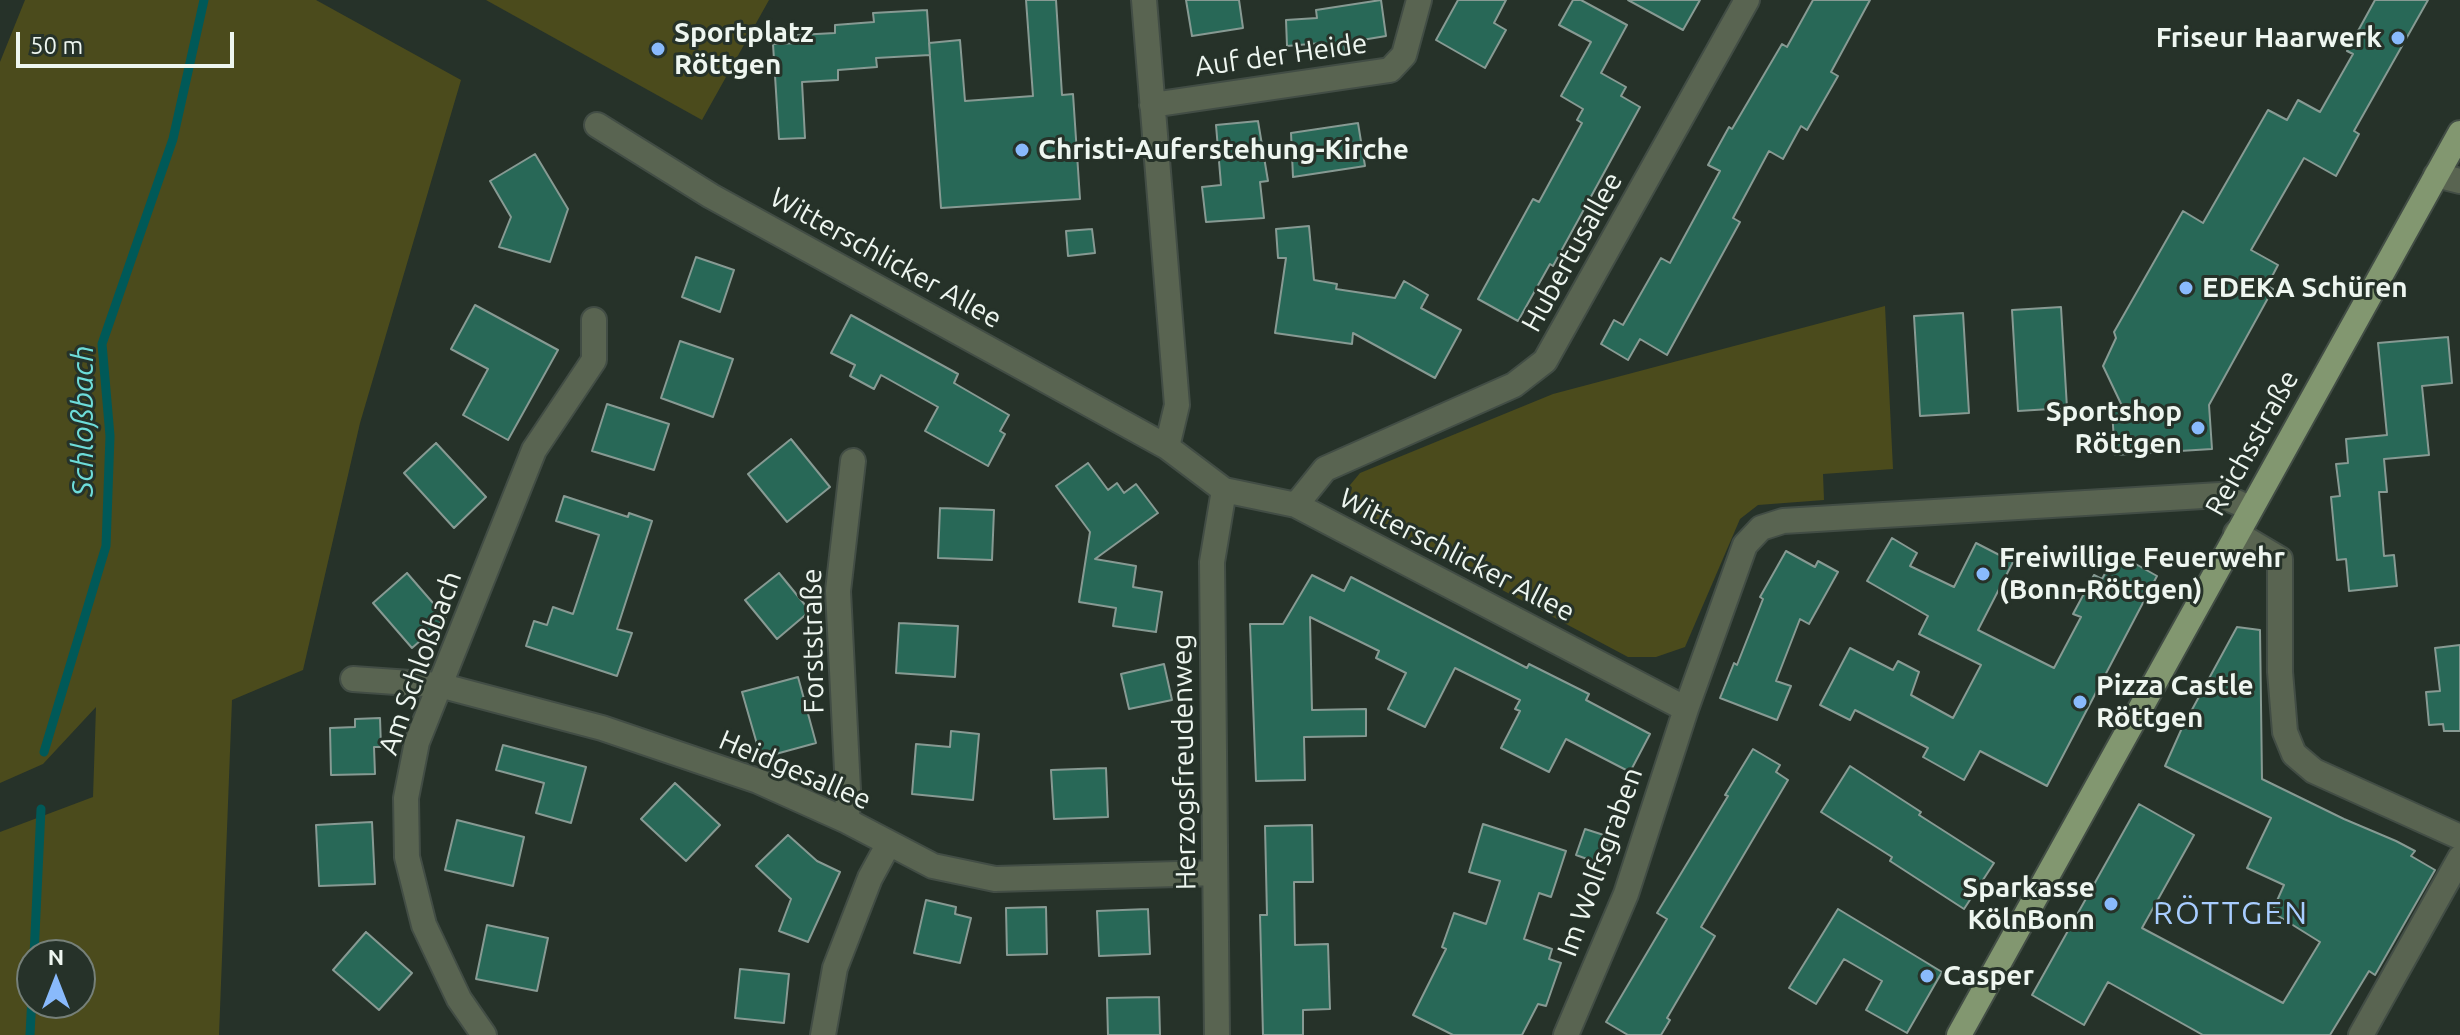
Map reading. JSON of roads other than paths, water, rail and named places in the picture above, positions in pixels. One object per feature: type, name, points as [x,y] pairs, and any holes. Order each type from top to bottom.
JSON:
[{"type":"main road","name":"Reichsstraße","points":[[1959,1035],[2460,133]]},
{"type":"street","points":[[1144,0],[1177,405],[1167,447]]},
{"type":"street","name":"Auf der Heide","points":[[1152,105],[1390,70],[1404,55],[1419,0]]},
{"type":"street","name":"Hubertusallee","points":[[1296,505],[1325,469],[1514,385],[1545,361],[1747,0]]},
{"type":"street","name":"Witterschlicker Allee","points":[[597,125],[711,196],[1167,447],[1224,490],[1296,505],[1686,709]]},
{"type":"street","points":[[2436,175],[2460,181]]},
{"type":"street","name":"Am Schloßbach","points":[[484,1035],[459,999],[424,925],[407,857],[406,798],[417,742],[534,450],[594,360],[594,320]]},
{"type":"street","name":"Forststraße","points":[[847,821],[838,591],[853,461]]},
{"type":"street","name":"Herzogsfreudenweg","points":[[1217,1035],[1212,562],[1224,490]]},
{"type":"street","points":[[1686,709],[1745,545],[1761,528],[1783,521],[2220,495],[2250,508]]},
{"type":"street","points":[[2236,533],[2280,559],[2280,672],[2285,732],[2294,754],[2314,771],[2460,837]]},
{"type":"street","name":"Heidgesallee","points":[[353,679],[439,685],[602,728],[758,781],[847,821],[933,866],[995,879],[1215,873]]},
{"type":"street","name":"Im Wolfsgraben","points":[[1566,1035],[1626,894],[1686,709]]},
{"type":"street","points":[[823,1035],[835,968],[870,878],[888,845]]},
{"type":"street","points":[[2361,1035],[2460,858]]},
{"type":"waterway","name":"Schloßbach","points":[[44,752],[106,546],[110,436],[102,344],[173,139],[204,0]]},
{"type":"waterway","name":"Schloßbach","points":[[35,939],[41,809]]},
{"type":"waterway","name":"Schloßbach","points":[[30,1035],[31,1019]]},
{"type":"place","name":"Friseur Haarwerk","points":[[2398,38]]},
{"type":"place","name":"Sportplatz Röttgen","points":[[658,49]]},
{"type":"place","name":"Christi-Auferstehung-Kirche","points":[[1022,150]]},
{"type":"place","name":"EDEKA Schüren","points":[[2186,288]]},
{"type":"place","name":"Sportshop Röttgen","points":[[2198,428]]},
{"type":"place","name":"Freiwillige Feuerwehr (Bonn-Röttgen)","points":[[1983,574]]},
{"type":"place","name":"Pizza Castle Röttgen","points":[[2080,702]]},
{"type":"place","name":"Sparkasse KölnBonn","points":[[2111,904]]},
{"type":"place","name":"Casper","points":[[1927,976]]},
{"type":"district","name":"RÖTTGEN","points":[[2231,913]]}]
